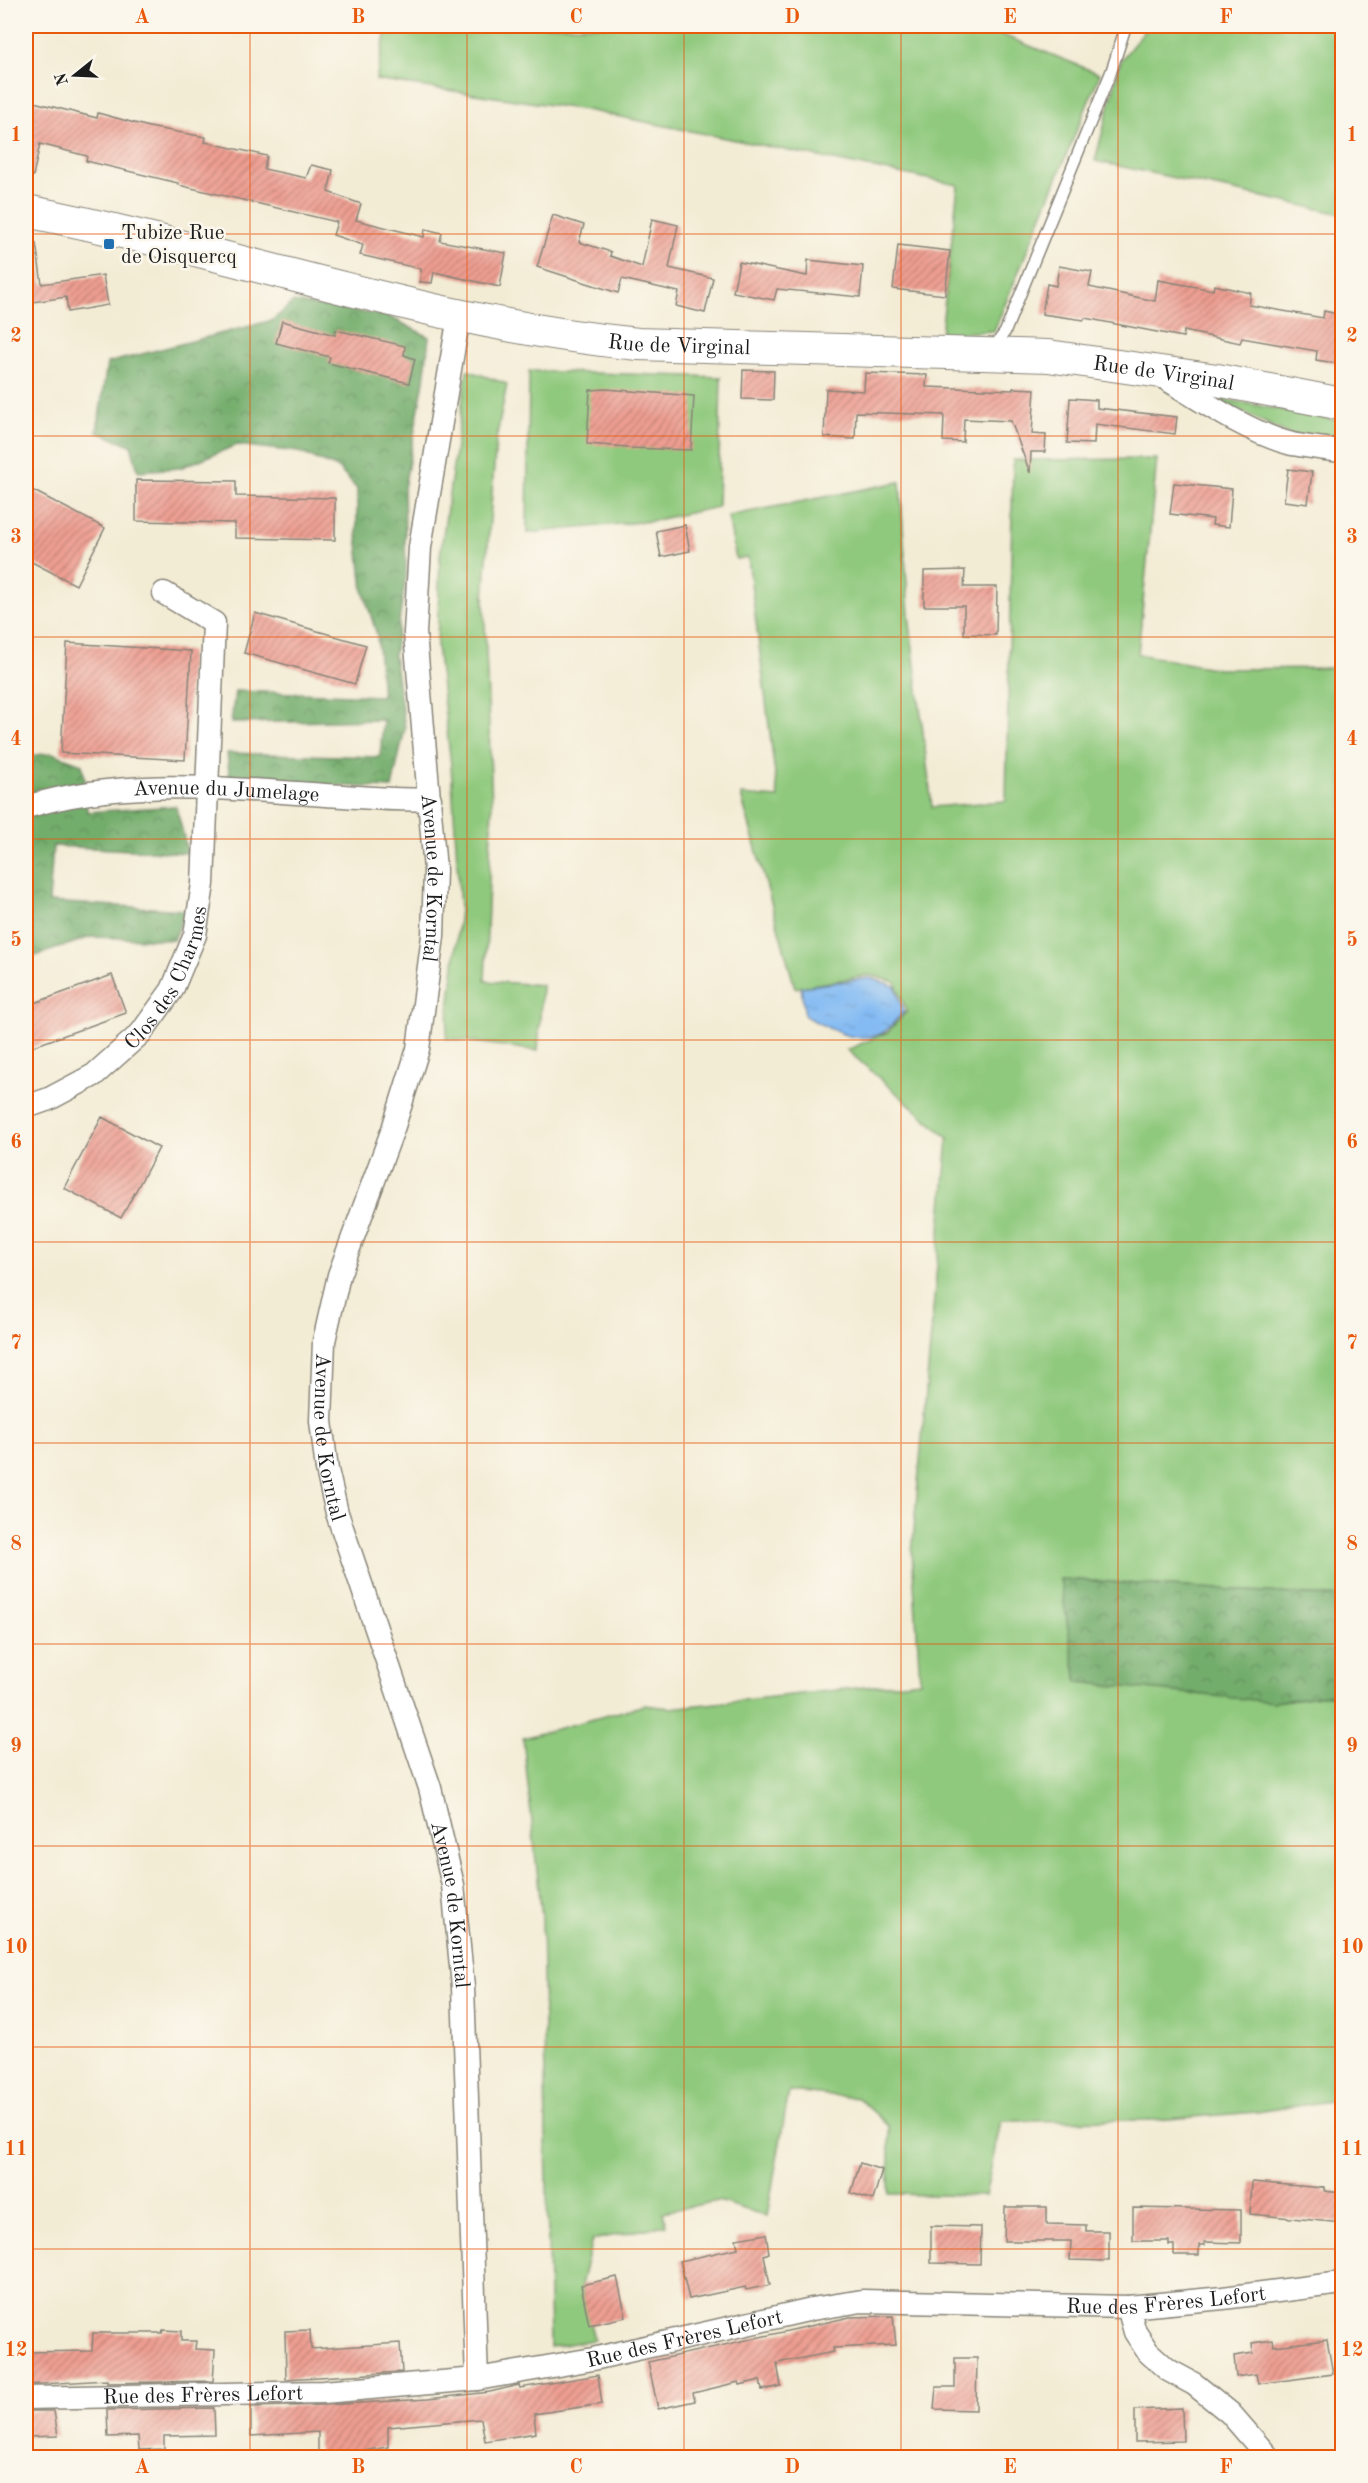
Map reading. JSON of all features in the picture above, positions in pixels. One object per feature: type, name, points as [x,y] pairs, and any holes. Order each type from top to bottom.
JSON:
[{"type":"street","name":"Rue de Virginal","points":[[26,211],[459,316],[571,338],[638,344],[1048,357],[1151,370],[1342,404]]},
{"type":"street","name":"Avenue de Korntal","points":[[459,316],[420,547],[415,633],[435,870],[433,936],[418,1049],[393,1129],[339,1275],[323,1351],[321,1421],[327,1470],[337,1514],[430,1788],[453,1885],[463,1987],[477,2379]]},
{"type":"street","points":[[1151,370],[1223,414],[1253,429],[1293,444],[1342,451]]},
{"type":"street","name":"Clos des Charmes","points":[[26,1107],[49,1099],[94,1075],[141,1034],[172,990],[195,935],[203,884],[214,623],[164,593]]},
{"type":"street","name":"Avenue du Jumelage","points":[[26,807],[68,795],[116,788],[207,788],[430,800]]},
{"type":"street","name":"Rue des Frères Lefort","points":[[26,2398],[323,2392],[477,2379],[593,2359],[812,2309],[862,2301],[1128,2307],[1342,2283]]},
{"type":"street","points":[[1128,2307],[1135,2332],[1148,2352],[1168,2370],[1194,2384],[1230,2413],[1269,2457]]},
{"type":"lane","points":[[989,354],[1005,332],[1111,72],[1126,26]]},
{"type":"green space","points":[[387,26],[980,26],[1100,74],[994,331],[941,334],[958,185],[586,110],[376,80]]},
{"type":"green space","points":[[1148,26],[1342,26],[1342,214],[1095,161],[1121,60]]},
{"type":"green space","points":[[293,302],[388,316],[429,337],[424,381],[404,488],[406,575],[394,656],[405,728],[392,788],[230,781],[227,753],[380,757],[383,720],[231,723],[235,691],[382,696],[377,635],[363,590],[357,533],[357,489],[338,468],[299,452],[237,445],[180,468],[138,471],[131,445],[97,432],[107,363],[273,320]]},
{"type":"green space","points":[[467,370],[507,384],[496,440],[484,599],[492,804],[485,981],[542,985],[538,1051],[446,1038],[460,909],[451,765],[437,646],[440,556]]},
{"type":"green space","points":[[529,371],[721,377],[718,507],[651,521],[527,533]]},
{"type":"green space","points":[[1211,397],[1342,421],[1342,443],[1293,436]]},
{"type":"green space","points":[[1157,459],[1138,654],[1218,669],[1342,668],[1342,1597],[1060,1579],[1273,1702],[1342,1693],[1342,2099],[1257,2112],[1155,2120],[1001,2121],[985,2196],[889,2194],[889,2126],[858,2098],[789,2091],[767,2216],[718,2201],[663,2212],[666,2225],[592,2240],[581,2285],[594,2340],[550,2347],[542,1918],[523,1738],[645,1705],[670,1708],[920,1681],[912,1552],[948,1138],[847,1050],[888,1032],[907,1011],[895,982],[870,975],[795,988],[741,795],[778,798],[748,558],[736,559],[728,516],[900,482],[909,615],[932,807],[1006,801],[1013,460]]},
{"type":"green space","points":[[52,753],[82,764],[87,812],[176,806],[188,853],[53,846],[49,902],[185,910],[174,940],[91,937],[26,959],[26,882],[28,878],[26,870],[26,759],[28,756]]},
{"type":"green space","points":[[1060,1579],[1342,1597],[1342,1693],[1273,1702],[1077,1682]]},
{"type":"water","points":[[870,978],[895,986],[904,1012],[888,1029],[878,1035],[867,1038],[846,1035],[805,1016],[801,987]]},
{"type":"building","points":[[26,100],[97,118],[98,113],[149,127],[206,137],[205,142],[267,156],[264,169],[306,178],[311,165],[333,170],[328,192],[361,204],[356,220],[424,237],[425,229],[442,233],[440,241],[506,253],[500,287],[434,272],[432,283],[420,282],[421,269],[360,255],[363,245],[333,235],[337,222],[86,161],[87,156],[40,144],[33,176],[26,176]]},
{"type":"building","points":[[553,215],[584,225],[579,242],[611,252],[610,256],[642,267],[652,219],[678,225],[669,268],[713,278],[705,313],[676,306],[679,292],[622,279],[618,293],[537,267]]},
{"type":"building","points":[[36,243],[42,284],[103,275],[108,305],[68,312],[66,297],[26,303],[26,244]]},
{"type":"building","points":[[898,245],[950,251],[945,295],[893,289]]},
{"type":"building","points":[[808,260],[863,266],[860,297],[777,289],[774,300],[733,292],[739,262],[807,276]]},
{"type":"building","points":[[1059,266],[1092,272],[1089,287],[1155,301],[1158,280],[1213,290],[1214,285],[1251,293],[1249,305],[1323,318],[1324,311],[1342,315],[1342,364],[1316,360],[1317,351],[1242,338],[1240,343],[1184,331],[1183,337],[1085,318],[1084,320],[1042,314],[1047,284],[1056,286]]},
{"type":"building","points":[[282,321],[335,335],[336,330],[405,346],[404,355],[415,359],[409,383],[328,363],[330,357],[276,343]]},
{"type":"building","points":[[743,370],[774,371],[773,400],[742,399]]},
{"type":"building","points":[[865,373],[927,375],[926,387],[1035,389],[1032,434],[1046,435],[1045,452],[1031,452],[1030,473],[1011,421],[964,419],[963,442],[943,441],[944,415],[856,412],[855,439],[824,437],[826,389],[864,391]]},
{"type":"building","points":[[606,389],[694,396],[691,450],[587,444],[590,390]]},
{"type":"building","points":[[1070,398],[1097,400],[1097,408],[1177,417],[1175,434],[1095,424],[1094,444],[1067,443]]},
{"type":"building","points":[[1288,469],[1312,472],[1308,504],[1284,501]]},
{"type":"building","points":[[136,480],[236,481],[236,496],[335,498],[335,540],[235,538],[235,523],[136,521]]},
{"type":"building","points":[[1174,483],[1232,489],[1229,527],[1212,525],[1213,519],[1170,514]]},
{"type":"building","points":[[34,491],[105,528],[76,585],[26,559],[26,508]]},
{"type":"building","points":[[685,525],[690,551],[661,557],[656,531]]},
{"type":"building","points":[[965,570],[964,587],[997,587],[996,635],[964,634],[964,606],[924,606],[924,571]]},
{"type":"building","points":[[255,613],[366,645],[355,684],[244,653]]},
{"type":"building","points":[[67,643],[191,651],[185,760],[61,753]]},
{"type":"building","points":[[112,975],[126,1013],[26,1049],[26,1006]]},
{"type":"building","points":[[102,1117],[159,1148],[121,1218],[64,1188]]},
{"type":"building","points":[[860,2163],[882,2170],[873,2200],[851,2193]]},
{"type":"building","points":[[1252,2182],[1324,2188],[1324,2191],[1342,2193],[1342,2223],[1250,2214]]},
{"type":"building","points":[[1005,2207],[1047,2207],[1047,2224],[1086,2225],[1086,2231],[1109,2231],[1109,2261],[1070,2260],[1071,2241],[1004,2241]]},
{"type":"building","points":[[1133,2208],[1241,2210],[1241,2243],[1205,2242],[1205,2245],[1199,2245],[1199,2255],[1174,2255],[1174,2245],[1169,2245],[1169,2241],[1133,2241]]},
{"type":"building","points":[[931,2226],[981,2227],[980,2264],[931,2263]]},
{"type":"building","points":[[766,2234],[769,2253],[764,2255],[770,2285],[746,2290],[745,2287],[689,2299],[680,2261],[738,2248],[736,2239]]},
{"type":"building","points":[[617,2277],[626,2317],[589,2325],[581,2285]]},
{"type":"building","points":[[893,2316],[896,2345],[833,2348],[834,2352],[777,2363],[781,2386],[762,2390],[760,2380],[740,2385],[739,2382],[693,2393],[695,2401],[658,2409],[648,2362],[850,2317]]},
{"type":"building","points":[[163,2330],[181,2331],[181,2341],[196,2341],[195,2349],[215,2350],[213,2381],[107,2383],[107,2380],[26,2385],[26,2352],[92,2351],[93,2333],[162,2333]]},
{"type":"building","points":[[310,2330],[311,2349],[400,2343],[402,2372],[286,2379],[285,2331]]},
{"type":"building","points":[[1273,2340],[1274,2346],[1327,2340],[1333,2374],[1258,2384],[1256,2374],[1236,2377],[1234,2356],[1253,2353],[1252,2343]]},
{"type":"building","points":[[955,2358],[977,2358],[976,2410],[934,2409],[936,2387],[955,2387]]},
{"type":"building","points":[[598,2375],[602,2404],[534,2414],[536,2433],[485,2441],[481,2419],[388,2427],[388,2447],[343,2454],[344,2457],[318,2457],[318,2432],[251,2436],[251,2407],[428,2399],[490,2392],[519,2385],[520,2388]]},
{"type":"building","points":[[214,2408],[215,2435],[164,2436],[164,2449],[139,2450],[138,2436],[108,2437],[107,2410]]},
{"type":"building","points":[[1182,2408],[1183,2441],[1135,2442],[1135,2410]]},
{"type":"building","points":[[26,2411],[54,2411],[58,2436],[27,2437]]},
{"type":"place","name":"Tubize Rue de Oisquercq","points":[[109,244]]}]
